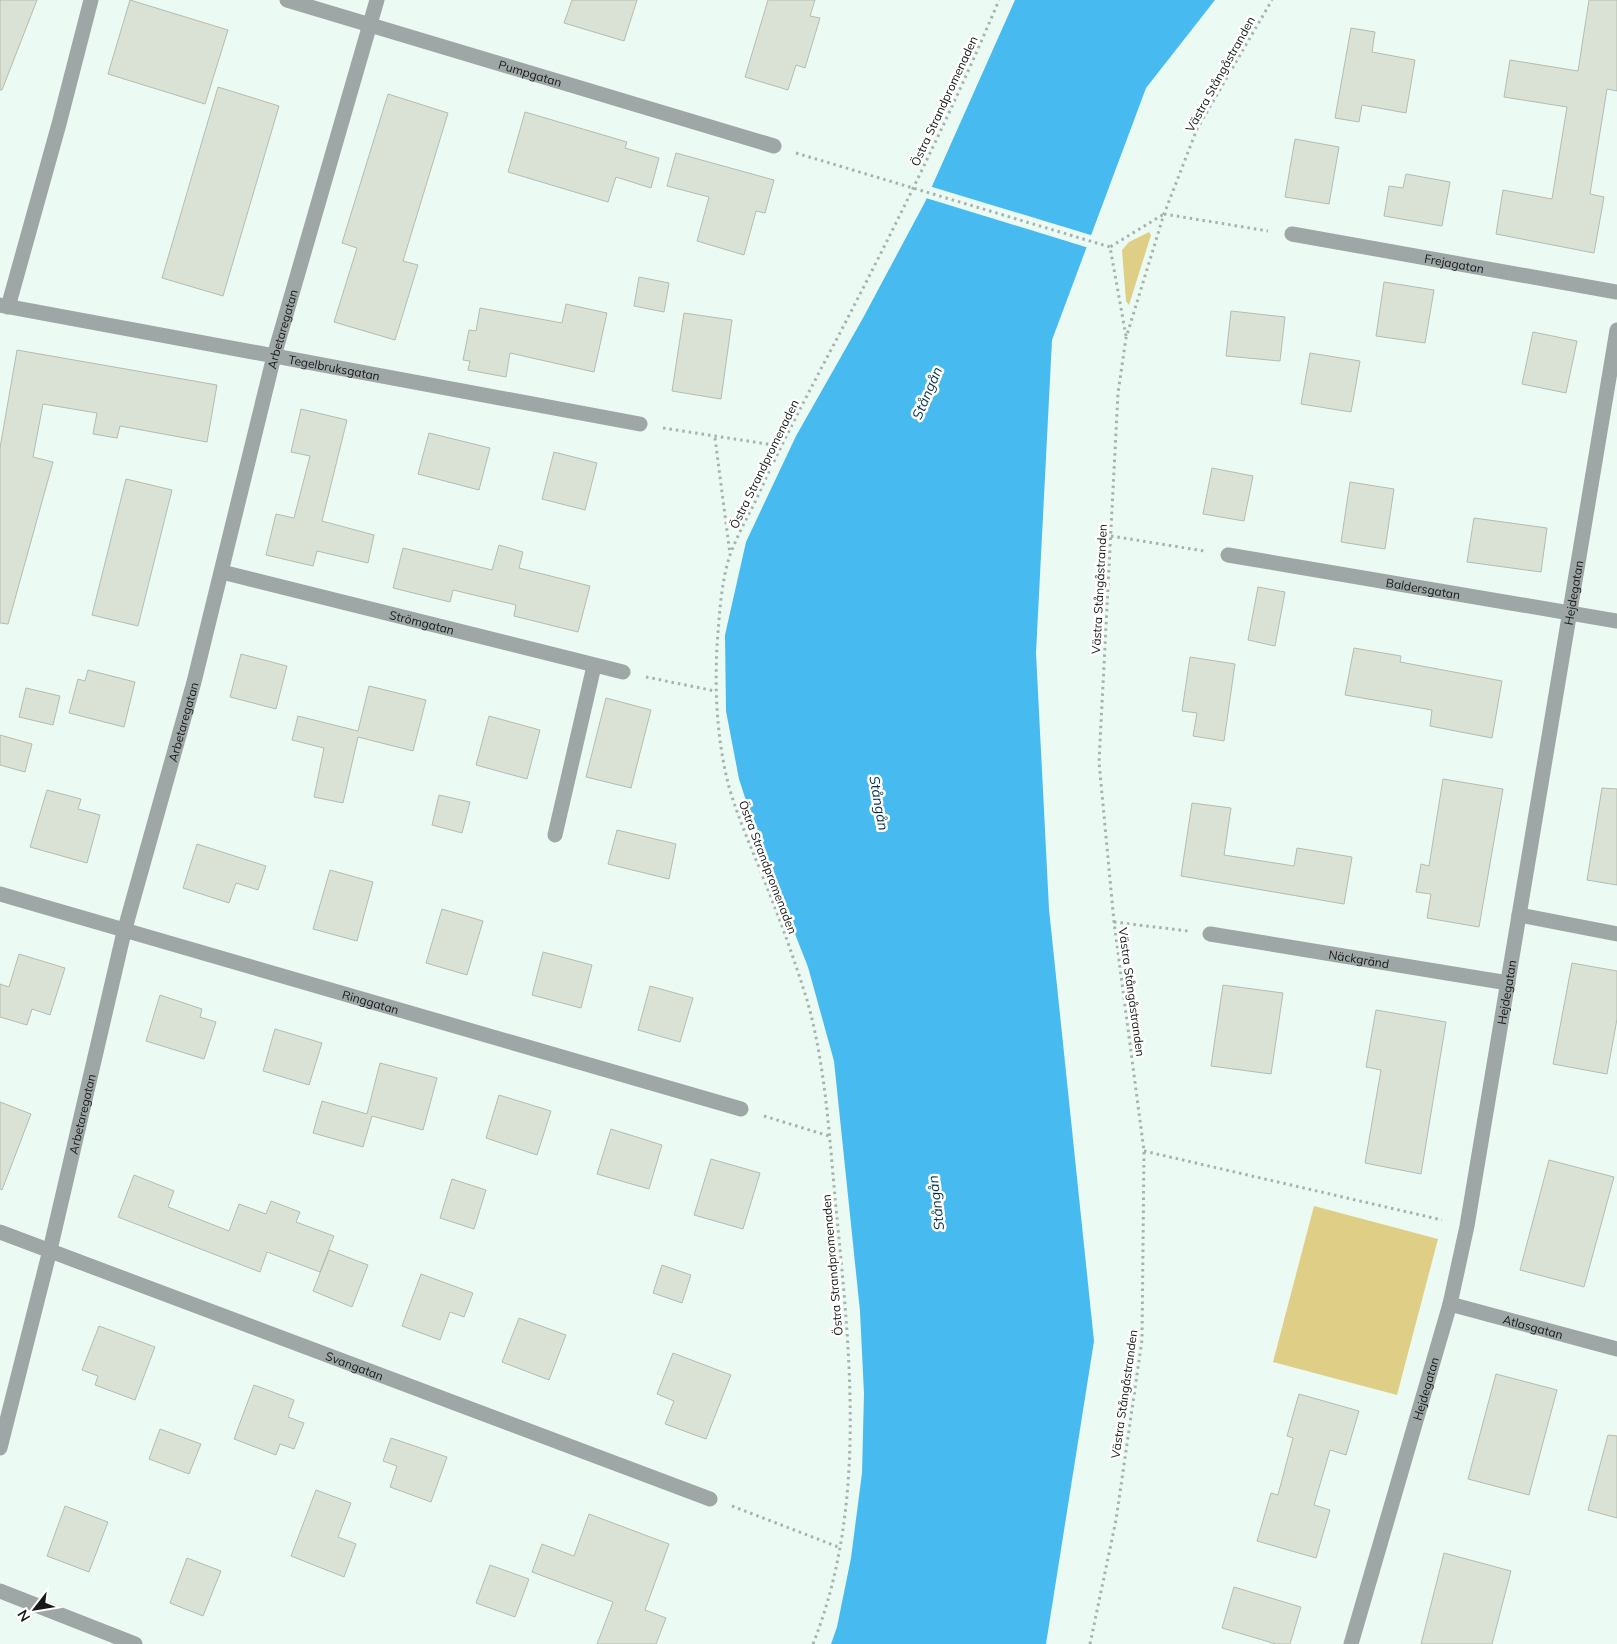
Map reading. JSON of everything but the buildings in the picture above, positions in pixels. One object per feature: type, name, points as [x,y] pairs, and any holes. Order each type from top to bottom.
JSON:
[{"type":"street","points":[[4,306],[60,124],[91,0]]},
{"type":"street","name":"Pumpgatan","points":[[287,0],[774,146]]},
{"type":"street","name":"Arbetaregatan","points":[[0,1448],[50,1250],[124,932],[222,572],[274,356],[376,0]]},
{"type":"street","name":"Frejagatan","points":[[1292,234],[1617,292]]},
{"type":"street","name":"Tegelbruksgatan","points":[[4,306],[640,424]]},
{"type":"street","name":"Hejdegatan","points":[[1351,1644],[1450,1304],[1467,1226],[1568,612],[1617,330]]},
{"type":"street","name":"Baldersgatan","points":[[1228,555],[1617,621]]},
{"type":"street","name":"Strömgatan","points":[[222,572],[623,672]]},
{"type":"street","points":[[555,835],[594,666]]},
{"type":"street","name":"Ringgatan","points":[[0,894],[124,932],[742,1109]]},
{"type":"street","points":[[1519,914],[1617,934]]},
{"type":"street","name":"Näckgränd","points":[[1210,934],[1508,983]]},
{"type":"street","name":"Svangatan","points":[[0,1232],[710,1499]]},
{"type":"street","name":"Atlasgatan","points":[[1450,1304],[1617,1349]]},
{"type":"street","points":[[0,1591],[135,1644]]},
{"type":"path","name":"Östra Strandpromenaden","points":[[813,1644],[830,1598],[841,1548],[851,1441],[847,1319],[829,1136],[817,1049],[808,1005],[792,953],[743,830],[729,787],[720,742],[715,691],[721,597],[730,555],[780,446],[913,187],[967,77],[999,0]]},
{"type":"path","name":"Västra Stångåstranden","points":[[1090,1644],[1116,1520],[1142,1340],[1144,1151],[1114,922],[1099,762],[1118,393],[1126,338],[1164,214],[1197,128],[1272,0]]},
{"type":"path","points":[[774,146],[1110,247],[1164,214],[1292,234]]},
{"type":"path","name":"Västra Stångåstranden","points":[[1110,247],[1126,338]]},
{"type":"path","points":[[640,424],[715,438],[780,446]]},
{"type":"path","points":[[715,438],[730,555]]},
{"type":"path","points":[[1110,536],[1228,555]]},
{"type":"path","points":[[623,672],[715,691]]},
{"type":"path","points":[[1114,922],[1210,934]]},
{"type":"path","points":[[742,1109],[829,1136]]},
{"type":"path","points":[[1144,1151],[1467,1226]]},
{"type":"path","points":[[743,1510],[841,1548]]},
{"type":"shaded area","points":[[1149,232],[1151,235],[1129,305],[1126,301],[1122,250],[1129,242]]},
{"type":"shaded area","points":[[1314,1206],[1438,1239],[1397,1395],[1273,1362]]},
{"type":"water","name":"Stångån","points":[[1015,0],[1215,0],[1146,88],[1052,340],[1036,653],[1049,909],[1094,1341],[1046,1644],[831,1644],[837,1627],[851,1558],[862,1473],[864,1394],[860,1311],[834,1061],[808,967],[762,850],[739,779],[726,711],[725,635],[746,542],[796,436],[863,318],[925,202]]},
{"type":"pier","points":[[929,186],[1094,236],[1089,248],[926,198]]}]
